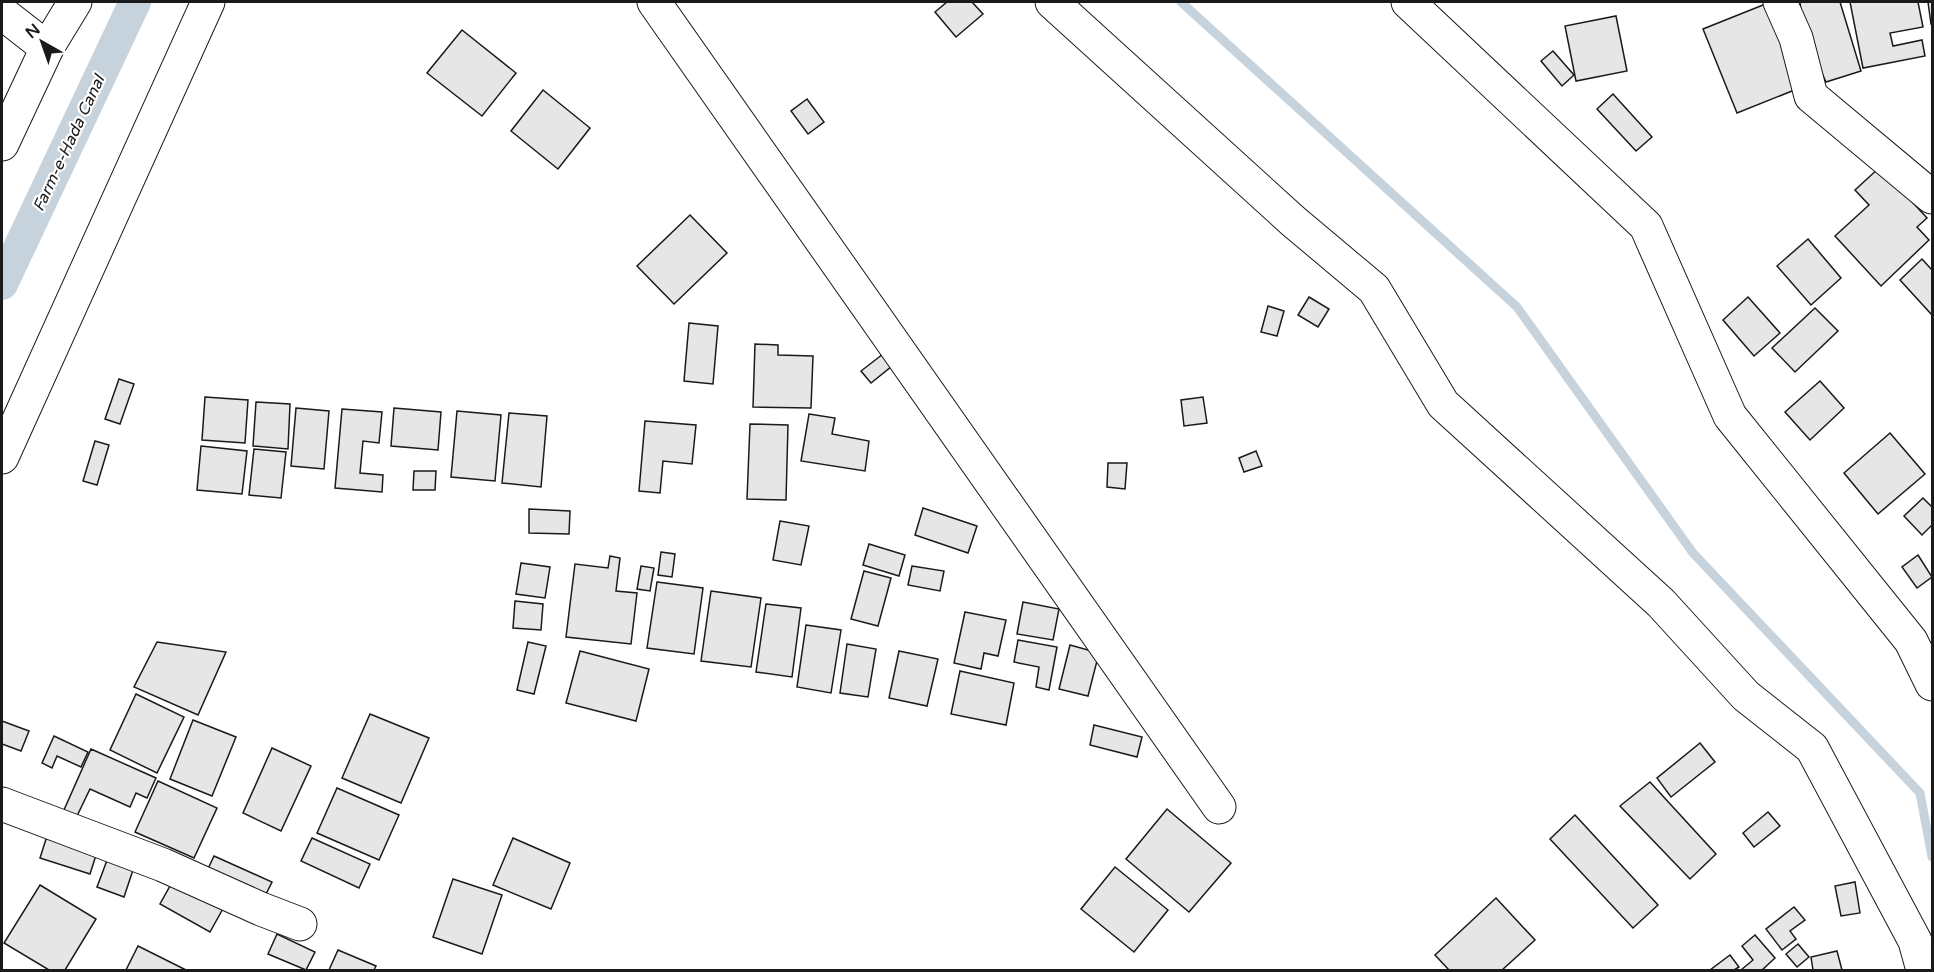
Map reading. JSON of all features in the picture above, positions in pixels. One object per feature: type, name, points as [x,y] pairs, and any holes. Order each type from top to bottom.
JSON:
[{"type":"street","points":[[2,144],[47,48],[75,2]]},
{"type":"street","points":[[2,457],[208,2]]},
{"type":"street","points":[[654,2],[1219,807]]},
{"type":"street","points":[[1052,2],[1293,221],[1374,289],[1443,404],[1661,603],[1746,696],[1812,748],[1915,941],[1923,970]]},
{"type":"street","points":[[1408,2],[1646,226],[1730,416],[1911,641],[1932,684]]},
{"type":"street","points":[[1780,2],[1796,38],[1811,96],[1932,197]]},
{"type":"street","points":[[2,13],[47,48]]},
{"type":"street","points":[[2,804],[162,864],[300,924]]},
{"type":"building","points":[[947,2],[972,2],[983,14],[956,37],[935,12]]},
{"type":"building","points":[[1800,2],[1840,2],[1861,71],[1826,82],[1803,32]]},
{"type":"building","points":[[1850,2],[1918,2],[1923,27],[1890,33],[1893,46],[1922,40],[1925,56],[1863,68]]},
{"type":"building","points":[[1928,2],[1932,2],[1932,24],[1931,24]]},
{"type":"building","points":[[1768,3],[1802,87],[1737,113],[1703,29]]},
{"type":"building","points":[[1616,16],[1627,71],[1576,81],[1565,26]]},
{"type":"building","points":[[462,30],[516,73],[482,116],[427,73]]},
{"type":"building","points":[[1553,51],[1574,75],[1562,86],[1541,61]]},
{"type":"building","points":[[543,90],[590,128],[558,169],[511,131]]},
{"type":"building","points":[[1613,94],[1652,137],[1636,151],[1597,109]]},
{"type":"building","points":[[807,99],[824,122],[808,134],[791,111]]},
{"type":"building","points":[[1880,167],[1927,218],[1917,227],[1929,240],[1881,286],[1835,236],[1869,205],[1855,190]]},
{"type":"building","points":[[690,215],[727,253],[674,304],[637,266]]},
{"type":"building","points":[[1808,239],[1841,278],[1811,305],[1777,266]]},
{"type":"building","points":[[1922,259],[1932,270],[1932,315],[1900,280]]},
{"type":"building","points":[[1309,297],[1329,309],[1318,327],[1298,315]]},
{"type":"building","points":[[1748,297],[1780,333],[1754,356],[1723,320]]},
{"type":"building","points":[[1268,306],[1284,311],[1277,336],[1261,332]]},
{"type":"building","points":[[1815,308],[1838,331],[1795,372],[1772,348]]},
{"type":"building","points":[[689,323],[718,326],[713,384],[684,381]]},
{"type":"building","points":[[755,344],[778,345],[778,355],[813,356],[811,408],[753,407]]},
{"type":"building","points":[[883,354],[892,366],[871,383],[861,371]]},
{"type":"building","points":[[119,379],[134,384],[120,424],[105,419]]},
{"type":"building","points":[[1820,381],[1844,408],[1810,440],[1785,412]]},
{"type":"building","points":[[205,397],[248,400],[245,443],[202,440]]},
{"type":"building","points":[[1203,397],[1207,423],[1184,426],[1181,400]]},
{"type":"building","points":[[256,402],[290,404],[288,449],[253,446]]},
{"type":"building","points":[[296,408],[329,411],[324,469],[291,466]]},
{"type":"building","points":[[394,408],[441,412],[438,450],[391,446]]},
{"type":"building","points":[[342,409],[382,412],[379,443],[363,441],[360,473],[383,475],[382,492],[335,488]]},
{"type":"building","points":[[457,411],[501,415],[495,481],[451,477]]},
{"type":"building","points":[[509,413],[547,416],[541,487],[502,483]]},
{"type":"building","points":[[809,414],[835,418],[832,434],[869,441],[865,471],[801,461]]},
{"type":"building","points":[[645,421],[696,425],[692,464],[663,461],[660,493],[639,491]]},
{"type":"building","points":[[750,424],[788,425],[786,500],[747,499]]},
{"type":"building","points":[[1890,433],[1925,474],[1878,514],[1844,473]]},
{"type":"building","points":[[95,441],[109,445],[97,485],[83,481]]},
{"type":"building","points":[[201,446],[247,451],[242,494],[197,490]]},
{"type":"building","points":[[254,449],[286,452],[281,498],[249,495]]},
{"type":"building","points":[[1256,451],[1262,466],[1244,472],[1239,458]]},
{"type":"building","points":[[1108,463],[1127,463],[1125,489],[1107,487]]},
{"type":"building","points":[[414,471],[436,471],[435,490],[413,490]]},
{"type":"building","points":[[1923,498],[1932,507],[1932,525],[1922,535],[1904,516]]},
{"type":"building","points":[[923,508],[977,526],[968,553],[915,535]]},
{"type":"building","points":[[529,509],[570,511],[569,534],[529,533]]},
{"type":"building","points":[[780,521],[809,526],[801,565],[773,560]]},
{"type":"building","points":[[869,544],[905,555],[899,576],[863,565]]},
{"type":"building","points":[[661,552],[675,554],[672,577],[658,575]]},
{"type":"building","points":[[1918,555],[1932,577],[1917,588],[1902,567]]},
{"type":"building","points":[[610,556],[620,558],[616,591],[637,593],[631,644],[566,637],[575,564],[608,568]]},
{"type":"building","points":[[521,563],[550,567],[545,598],[516,594]]},
{"type":"building","points":[[641,566],[654,568],[650,591],[637,589]]},
{"type":"building","points":[[912,566],[944,571],[940,591],[908,585]]},
{"type":"building","points":[[864,571],[891,578],[878,626],[851,619]]},
{"type":"building","points":[[657,582],[703,588],[694,654],[647,648]]},
{"type":"building","points":[[711,591],[761,598],[751,667],[701,661]]},
{"type":"building","points":[[515,601],[543,604],[541,630],[513,628]]},
{"type":"building","points":[[1023,602],[1059,609],[1053,640],[1017,634]]},
{"type":"building","points":[[766,604],[801,608],[792,677],[756,672]]},
{"type":"building","points":[[965,612],[1006,620],[998,656],[984,653],[981,669],[954,663]]},
{"type":"building","points":[[806,625],[841,630],[831,693],[797,687]]},
{"type":"building","points":[[1018,640],[1057,647],[1049,690],[1036,687],[1039,667],[1014,662]]},
{"type":"building","points":[[157,642],[226,652],[198,715],[134,687]]},
{"type":"building","points":[[528,642],[546,646],[534,694],[517,690]]},
{"type":"building","points":[[847,644],[876,649],[868,697],[840,693]]},
{"type":"building","points":[[1070,645],[1099,653],[1088,696],[1059,689]]},
{"type":"building","points":[[580,651],[649,669],[636,721],[566,703]]},
{"type":"building","points":[[899,651],[938,659],[927,706],[889,698]]},
{"type":"building","points":[[960,671],[1014,683],[1006,725],[951,714]]},
{"type":"building","points":[[136,694],[184,717],[157,773],[110,750]]},
{"type":"building","points":[[370,714],[429,738],[401,803],[342,778]]},
{"type":"building","points":[[193,720],[236,737],[212,796],[170,779]]},
{"type":"building","points":[[2,721],[29,731],[21,751],[2,744]]},
{"type":"building","points":[[1094,725],[1142,737],[1137,757],[1090,745]]},
{"type":"building","points":[[54,736],[88,752],[81,767],[57,756],[52,768],[42,763]]},
{"type":"building","points":[[1700,743],[1715,762],[1671,797],[1657,778]]},
{"type":"building","points":[[272,748],[311,766],[281,831],[243,813]]},
{"type":"building","points":[[91,749],[156,778],[147,798],[136,793],[130,807],[90,789],[77,816],[64,810]]},
{"type":"building","points":[[158,781],[217,808],[194,858],[135,832]]},
{"type":"building","points":[[1650,782],[1716,854],[1690,879],[1620,806]]},
{"type":"building","points":[[337,788],[399,815],[379,860],[317,833]]},
{"type":"building","points":[[1167,809],[1231,863],[1189,912],[1126,859]]},
{"type":"building","points":[[1768,812],[1780,826],[1754,847],[1743,833]]},
{"type":"building","points":[[1575,815],[1658,905],[1633,928],[1550,839]]},
{"type":"building","points":[[47,836],[97,852],[90,874],[40,858]]},
{"type":"building","points":[[312,838],[370,864],[359,888],[301,861]]},
{"type":"building","points":[[513,838],[570,863],[551,909],[493,885]]},
{"type":"building","points":[[109,855],[135,864],[124,897],[97,887]]},
{"type":"building","points":[[214,856],[272,882],[264,898],[206,873]]},
{"type":"building","points":[[1115,867],[1168,910],[1134,952],[1081,909]]},
{"type":"building","points":[[175,877],[225,905],[210,932],[160,904]]},
{"type":"building","points":[[453,879],[502,895],[482,954],[433,937]]},
{"type":"building","points":[[1855,882],[1860,913],[1841,916],[1835,886]]},
{"type":"building","points":[[40,885],[96,919],[65,970],[49,970],[4,943]]},
{"type":"building","points":[[1496,898],[1535,940],[1502,970],[1449,970],[1435,955]]},
{"type":"building","points":[[1794,907],[1805,920],[1790,931],[1796,939],[1782,950],[1766,929]]},
{"type":"building","points":[[277,934],[315,952],[306,970],[268,954]]},
{"type":"building","points":[[1755,935],[1775,958],[1762,970],[1741,970],[1753,960],[1742,946]]},
{"type":"building","points":[[1798,944],[1809,957],[1797,967],[1786,954]]},
{"type":"building","points":[[138,946],[186,970],[126,970]]},
{"type":"building","points":[[338,950],[376,966],[374,970],[329,970]]},
{"type":"building","points":[[1837,951],[1842,970],[1813,970],[1811,957]]},
{"type":"building","points":[[1730,955],[1739,967],[1734,970],[1710,970]]},
{"type":"waterway","name":"Farm-e-Hada Canal","points":[[2,284],[135,2]]},
{"type":"waterway","points":[[1181,2],[1517,307],[1693,553],[1920,793],[1932,857]]}]
